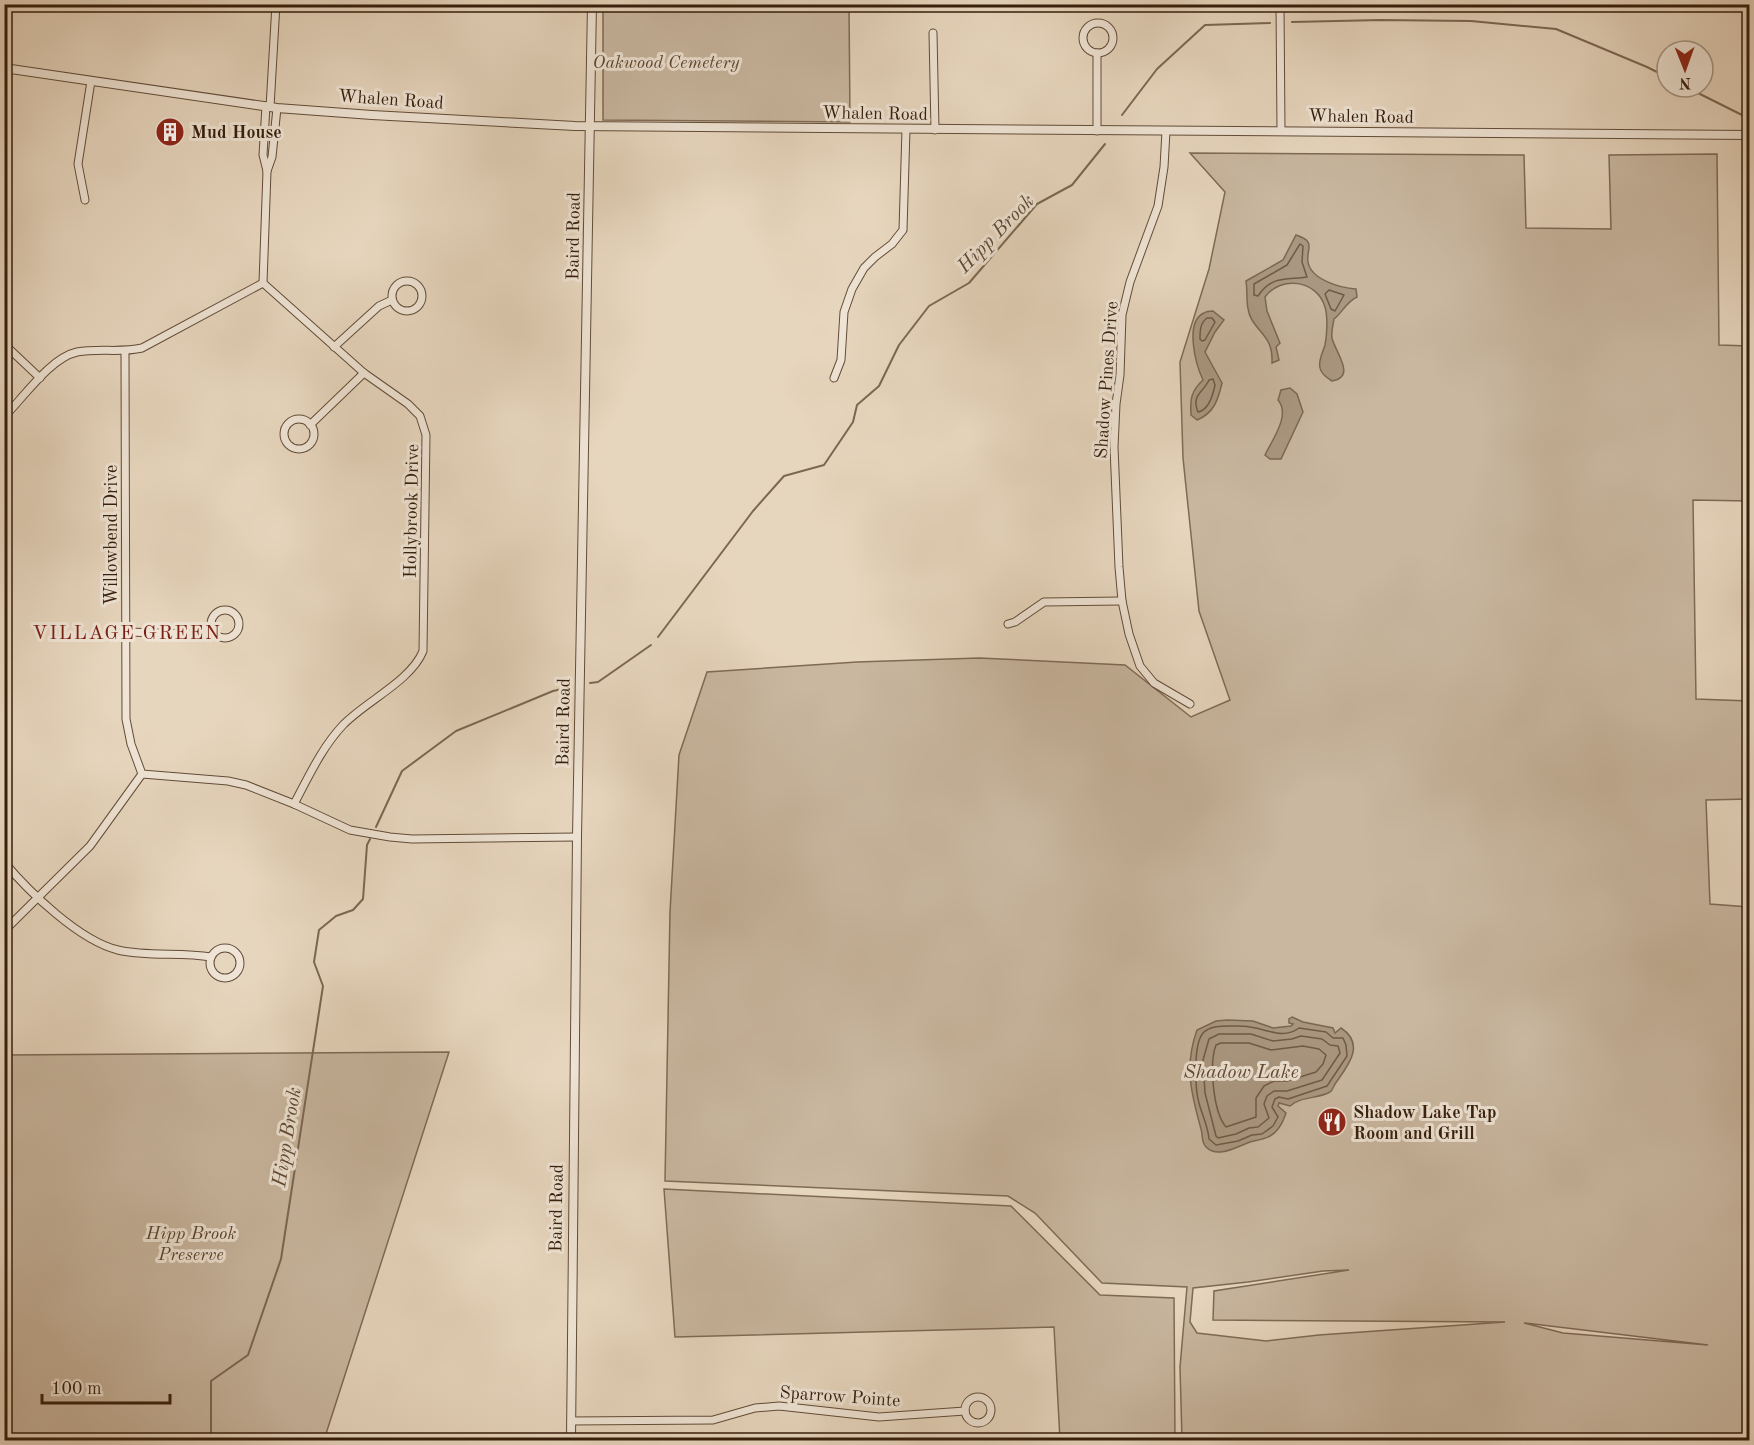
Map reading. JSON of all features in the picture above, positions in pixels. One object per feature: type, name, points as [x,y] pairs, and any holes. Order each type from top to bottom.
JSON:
[{"type":"street","points":[[267,171],[272,157],[271,107],[276,4]]},
{"type":"street","name":"Baird Road","points":[[571,1440],[577,837],[592,4]]},
{"type":"street","points":[[1281,4],[1281,131]]},
{"type":"street","points":[[1097,22],[1106,25],[1113,38],[1110,46],[1097,53],[1085,46],[1083,38],[1085,29],[1097,22]]},
{"type":"street","points":[[933,33],[935,130]]},
{"type":"street","points":[[1097,53],[1097,131]]},
{"type":"street","name":"Whalen Road","points":[[4,68],[271,107],[384,116],[591,126],[1749,135]]},
{"type":"street","points":[[85,200],[78,164],[91,81]]},
{"type":"street","points":[[4,417],[40,378],[64,357],[86,351],[125,352],[142,348],[262,282],[267,171],[263,154],[271,107]]},
{"type":"street","points":[[834,378],[841,360],[844,312],[852,289],[864,268],[899,237],[903,230],[906,129]]},
{"type":"street","name":"Shadow Pines Drive","points":[[1166,131],[1164,167],[1158,206],[1130,282],[1122,315],[1114,447],[1119,567],[1122,601],[1133,648],[1144,672],[1155,683],[1190,704]]},
{"type":"street","points":[[403,281],[413,282],[422,292],[421,303],[408,312],[398,309],[392,300],[393,290],[403,281]]},
{"type":"street","name":"Hollybrook Drive","points":[[262,282],[364,373],[408,404],[425,425],[426,435],[423,651],[420,659],[408,674],[370,701],[341,727],[323,752],[294,804]]},
{"type":"street","points":[[334,347],[379,306],[392,300]]},
{"type":"street","points":[[4,344],[40,378]]},
{"type":"street","name":"Willowbend Drive","points":[[125,352],[126,719],[131,744],[142,774]]},
{"type":"street","points":[[310,425],[364,373]]},
{"type":"street","points":[[302,420],[310,425],[313,429],[313,438],[308,446],[299,449],[287,443],[284,434],[288,424],[302,420]]},
{"type":"street","points":[[1008,624],[1015,622],[1044,602],[1122,601]]},
{"type":"street","points":[[219,611],[232,611],[238,617],[239,627],[229,637],[220,637],[213,630],[213,617],[219,611]]},
{"type":"street","points":[[127,632],[200,634],[213,630]]},
{"type":"street","points":[[4,931],[90,846],[142,774],[228,781],[246,785],[351,830],[390,837],[412,839],[577,837]]},
{"type":"street","points":[[4,862],[39,898],[87,936],[117,950],[211,957]]},
{"type":"street","points":[[218,949],[232,949],[239,957],[240,967],[234,975],[220,977],[212,971],[211,957],[218,949]]},
{"type":"street","name":"Sparrow Pointe","points":[[571,1421],[713,1420],[755,1408],[790,1406],[872,1416],[965,1411]]},
{"type":"green space","name":"Oakwood Cemetery","points":[[603,5],[849,5],[850,122],[603,120]]},
{"type":"green space","points":[[1190,153],[1524,155],[1526,228],[1611,229],[1609,155],[1717,154],[1719,345],[1749,346],[1750,501],[1693,500],[1696,699],[1749,701],[1749,799],[1706,800],[1710,904],[1749,907],[1749,1440],[1182,1440],[1180,1367],[1187,1287],[1102,1283],[1035,1213],[1008,1196],[665,1181],[670,912],[679,755],[707,672],[857,662],[979,658],[1125,665],[1191,717],[1230,700],[1199,611],[1183,458],[1180,362],[1209,269],[1225,192]],"holes":[[[1349,1270],[1214,1291],[1213,1320],[1505,1322],[1266,1341],[1197,1333],[1190,1322],[1193,1288],[1323,1271]],[[1525,1323],[1708,1345],[1563,1333]]]},
{"type":"green space","name":"Hipp Brook Preserve","points":[[449,1052],[324,1440],[5,1440],[5,1055]]},
{"type":"green space","points":[[664,1189],[1011,1206],[1100,1295],[1174,1298],[1175,1440],[1060,1440],[1054,1327],[675,1337]]},
{"type":"water","points":[[1296,235],[1308,243],[1308,262],[1315,274],[1335,285],[1356,289],[1357,297],[1334,319],[1332,338],[1344,369],[1339,379],[1332,381],[1323,374],[1320,368],[1320,359],[1326,341],[1327,316],[1321,298],[1314,291],[1307,286],[1289,283],[1280,285],[1265,297],[1267,311],[1280,343],[1276,347],[1279,360],[1272,363],[1269,343],[1248,311],[1246,281],[1283,260]]},
{"type":"water","points":[[1213,311],[1224,320],[1205,352],[1222,383],[1211,410],[1197,420],[1191,415],[1191,400],[1196,388],[1203,380],[1193,344],[1194,325],[1205,312]]},
{"type":"water","points":[[1290,388],[1297,394],[1303,412],[1281,459],[1270,459],[1265,455],[1279,428],[1282,413],[1278,400],[1281,390]]},
{"type":"water","name":"Shadow Lake","points":[[1292,1017],[1303,1022],[1333,1028],[1335,1033],[1341,1028],[1353,1042],[1349,1064],[1330,1092],[1290,1106],[1279,1103],[1278,1106],[1286,1113],[1279,1127],[1270,1136],[1223,1152],[1211,1151],[1203,1143],[1190,1080],[1191,1056],[1197,1030],[1216,1021],[1227,1020],[1253,1021],[1273,1028],[1291,1026],[1293,1024],[1289,1023],[1289,1019]]},
{"type":"waterway","name":"Hipp Brook","points":[[1292,22],[1471,21],[1556,29],[1655,71]]},
{"type":"waterway","name":"Hipp Brook","points":[[1122,115],[1157,69],[1205,25],[1270,23]]},
{"type":"waterway","name":"Hipp Brook","points":[[1710,99],[1750,119]]},
{"type":"waterway","name":"Hipp Brook","points":[[658,637],[753,511],[784,476],[824,465],[853,422],[857,405],[879,386],[899,345],[929,306],[969,283],[1037,204],[1072,185],[1105,144]]},
{"type":"waterway","name":"Hipp Brook","points":[[590,683],[598,682],[651,645]]},
{"type":"waterway","name":"Hipp Brook","points":[[376,827],[402,771],[456,731],[553,691],[571,687]]},
{"type":"waterway","name":"Hipp Brook","points":[[211,1440],[211,1381],[248,1355],[281,1259],[323,986],[314,962],[319,930],[336,916],[353,910],[363,899],[367,845],[370,839]]},
{"type":"place","name":"Mud House","points":[[170,132]]},
{"type":"place","name":"Shadow Lake Tap Room and Grill","points":[[1332,1122]]},
{"type":"district","name":"VILLAGE GREEN","points":[[127,632]]}]
